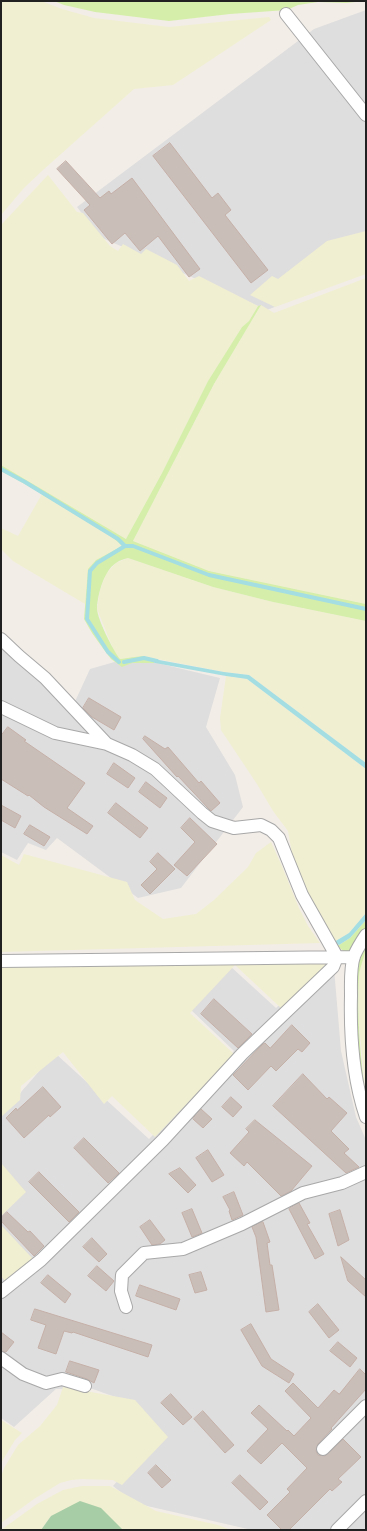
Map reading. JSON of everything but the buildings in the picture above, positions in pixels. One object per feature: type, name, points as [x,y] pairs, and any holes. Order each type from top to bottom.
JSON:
[{"type":"street","points":[[286,14],[366,114]]},
{"type":"street","points":[[1,639],[45,678],[107,744]]},
{"type":"street","points":[[1,707],[55,733],[107,744],[132,755],[155,769],[212,821],[234,828],[261,826],[271,830],[279,838],[302,895],[337,957]]},
{"type":"street","points":[[366,934],[354,957],[350,991],[354,1061],[360,1097],[366,1117]]},
{"type":"street","points":[[1,1292],[40,1260],[163,1140],[242,1054],[333,967],[337,957]]},
{"type":"street","points":[[1,961],[354,957]]},
{"type":"street","points":[[126,1306],[121,1291],[122,1275],[144,1254],[184,1249],[242,1224],[303,1194],[342,1183],[366,1172]]},
{"type":"street","points":[[1,1358],[23,1374],[46,1383],[62,1379],[85,1386]]},
{"type":"street","points":[[323,1449],[366,1406]]},
{"type":"street","points":[[337,1530],[366,1501]]},
{"type":"shaded area","points":[[1,1],[41,1],[62,9],[94,18],[169,27],[269,17],[271,20],[173,85],[134,89],[24,188],[1,215]]},
{"type":"shaded area","points":[[366,10],[366,271],[267,310],[100,237],[77,207],[314,29]]},
{"type":"shaded area","points":[[48,175],[77,212],[83,213],[110,246],[118,251],[123,244],[141,254],[146,249],[177,265],[189,281],[199,276],[258,306],[249,321],[242,327],[208,381],[162,473],[126,539],[1,465],[1,225]]},
{"type":"shaded area","points":[[366,231],[366,274],[275,307],[250,295],[272,276],[278,279],[327,241]]},
{"type":"shaded area","points":[[366,278],[366,604],[209,571],[133,541],[214,384],[261,305],[274,313]]},
{"type":"shaded area","points":[[42,494],[117,540],[122,546],[96,560],[89,569],[85,604],[13,561],[1,549],[1,528],[18,536]]},
{"type":"shaded area","points":[[128,558],[213,587],[273,602],[366,621],[366,763],[249,675],[224,672],[142,656],[120,659],[114,651],[97,609],[100,590],[106,574],[116,563]]},
{"type":"shaded area","points":[[1,644],[72,708],[90,669],[132,657],[220,678],[206,727],[235,775],[243,807],[181,888],[138,898],[57,838],[46,850],[28,843],[17,860],[1,852]]},
{"type":"shaded area","points":[[226,676],[247,679],[366,769],[366,913],[349,933],[334,942],[305,891],[292,854],[288,831],[273,811],[221,730],[220,718]]},
{"type":"shaded area","points":[[271,842],[299,908],[308,926],[320,943],[1,952],[1,855],[19,865],[24,854],[127,882],[135,900],[163,919],[196,914],[214,900],[248,867],[256,853]]},
{"type":"shaded area","points":[[366,951],[366,1096],[359,1024],[359,975],[362,960]]},
{"type":"shaded area","points":[[333,956],[341,1051],[356,1117],[366,1140],[366,1530],[252,1530],[134,1503],[113,1486],[159,1434],[132,1403],[90,1388],[56,1389],[14,1427],[1,1418],[1,1115],[55,1053],[149,1139],[234,1051],[189,1008],[230,966],[276,1008]]},
{"type":"shaded area","points":[[329,961],[282,1009],[235,965]]},
{"type":"shaded area","points":[[172,964],[235,965],[190,1013],[234,1054],[155,1137],[112,1096],[104,1104],[63,1052],[21,1086],[20,1100],[1,1117],[1,967]]},
{"type":"shaded area","points":[[1,1163],[26,1192],[1,1216]]},
{"type":"shaded area","points":[[1,1225],[33,1259],[5,1281],[1,1276]]},
{"type":"shaded area","points":[[63,1387],[135,1400],[168,1437],[122,1485],[113,1480],[82,1479],[60,1483],[34,1499],[1,1523],[1,1477],[4,1468],[18,1445],[40,1426],[57,1405]]},
{"type":"shaded area","points":[[1,1420],[22,1433],[15,1440],[1,1463]]},
{"type":"shaded area","points":[[82,1486],[110,1486],[156,1511],[218,1525],[231,1530],[123,1530],[51,1516],[41,1530],[1,1530],[37,1504],[63,1490]]},
{"type":"green space","points":[[54,1],[365,1],[346,3],[318,2],[298,5],[287,10],[230,14],[169,21],[95,12],[64,5]]},
{"type":"green space","points":[[261,305],[214,384],[133,541],[209,571],[366,604],[366,621],[273,602],[213,587],[128,558],[116,563],[108,571],[100,589],[97,608],[102,627],[120,659],[142,656],[159,660],[152,660],[155,663],[132,663],[122,667],[111,659],[92,633],[84,619],[88,569],[96,560],[122,546],[103,530],[1,471],[1,465],[126,539],[162,473],[208,381],[242,327],[249,321],[258,306]]},
{"type":"green space","points":[[366,920],[366,929],[351,953],[341,949],[334,942],[339,945],[350,938]]},
{"type":"green space","points":[[366,944],[359,976],[358,991],[362,1066],[366,1096],[362,1096],[354,1004],[359,958]]},
{"type":"green space","points":[[80,1501],[101,1508],[123,1530],[41,1530],[51,1516]]},
{"type":"water","points":[[152,660],[249,675],[366,763],[366,769],[247,679],[155,663]]},
{"type":"water","points":[[366,913],[366,920],[350,938],[339,945],[334,942],[349,933]]},
{"type":"waterway","points":[[1,469],[118,539],[125,546],[133,546],[209,575],[366,609]]},
{"type":"waterway","points":[[119,662],[108,652],[87,619],[90,571],[97,563],[125,546]]},
{"type":"waterway","points":[[124,662],[144,658],[157,661]]}]
